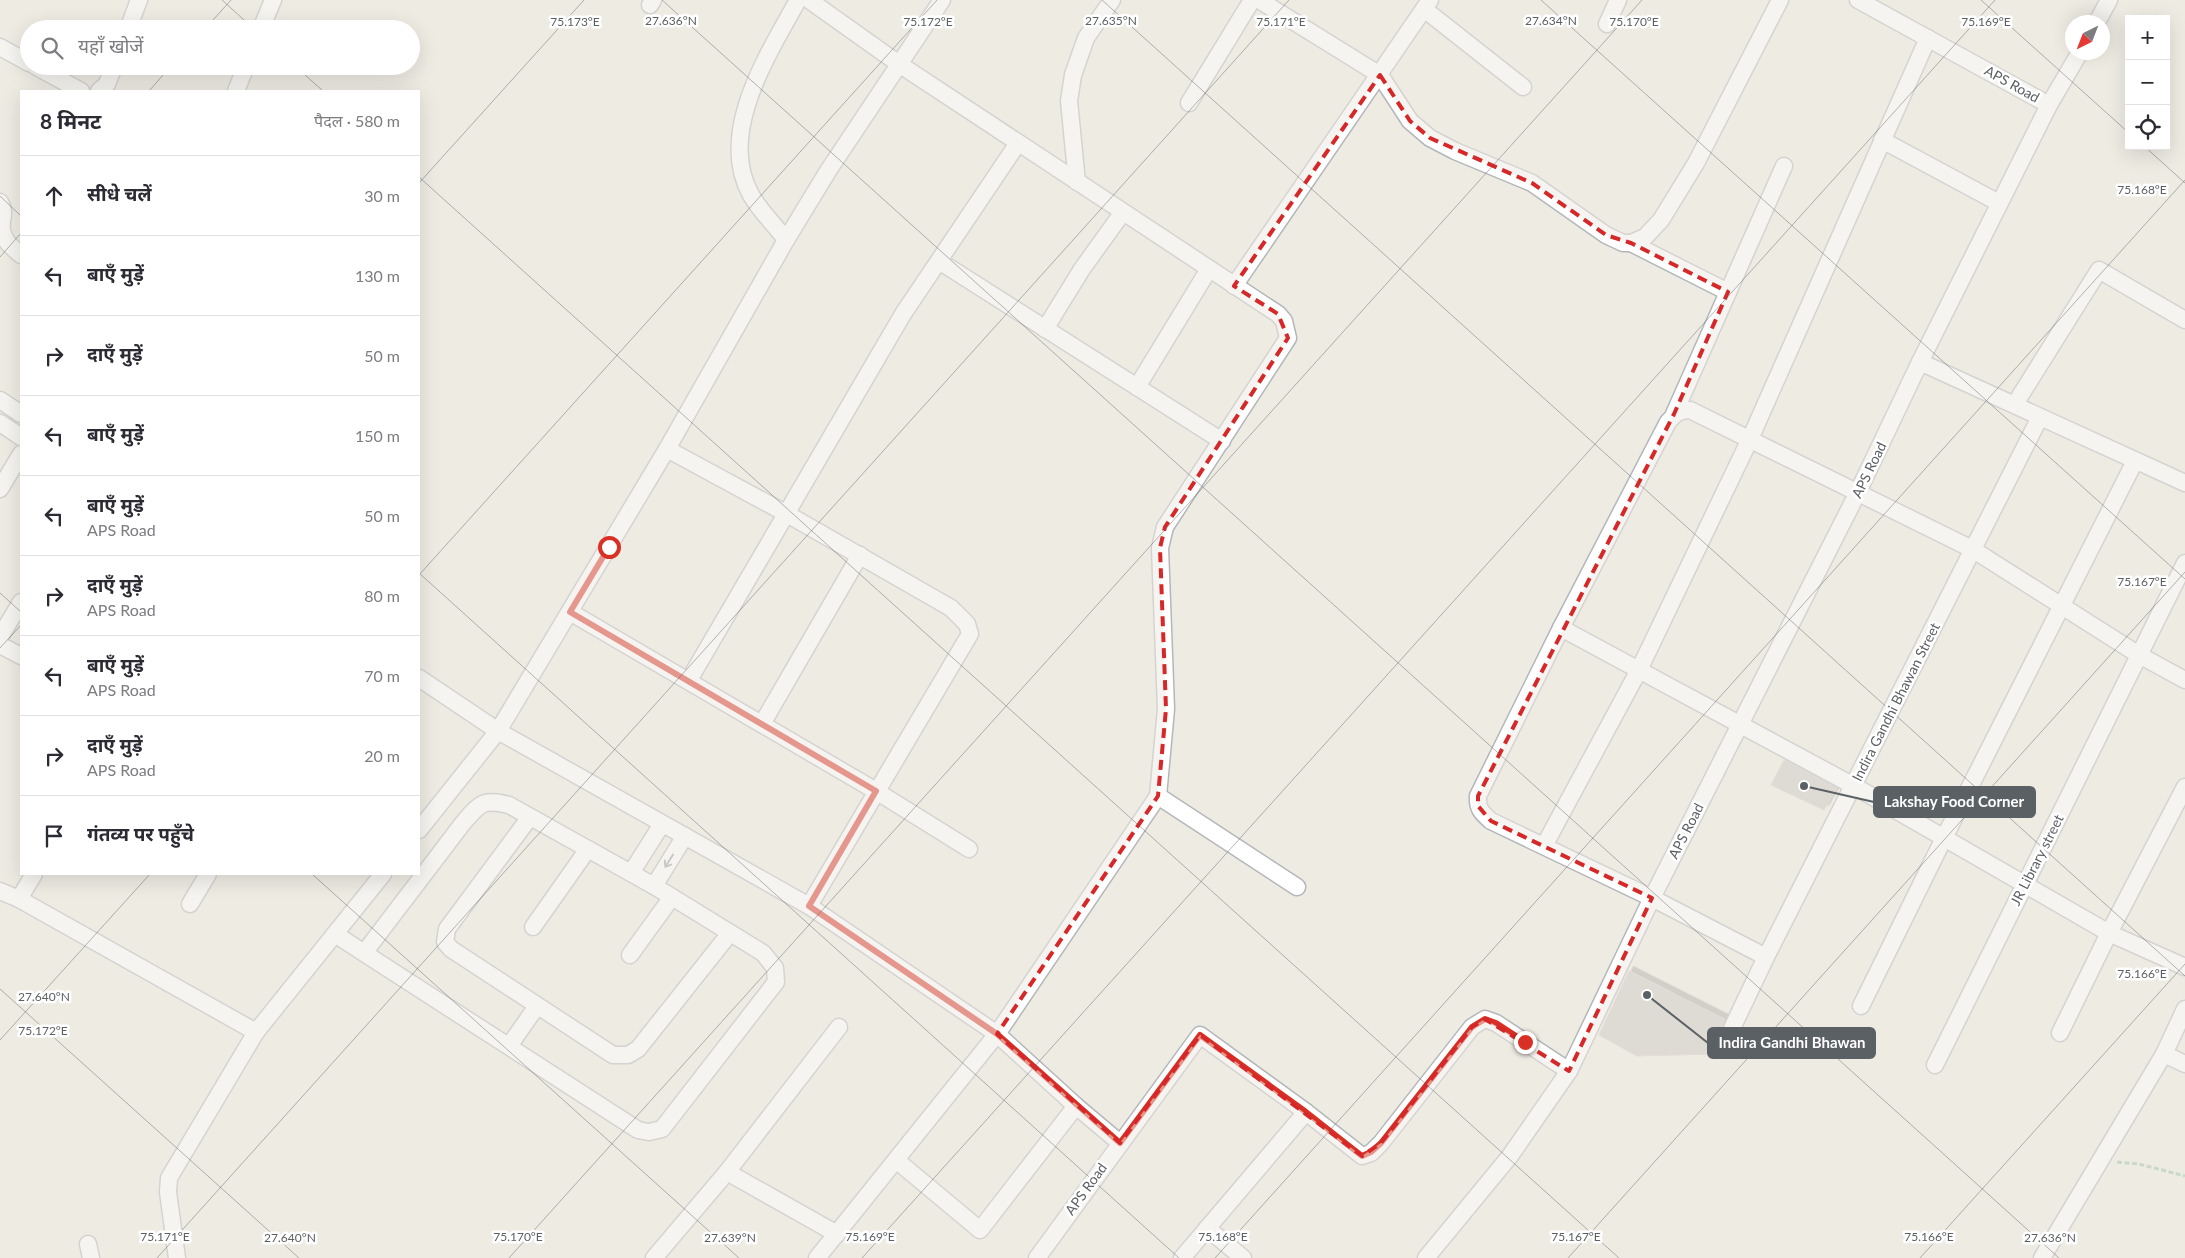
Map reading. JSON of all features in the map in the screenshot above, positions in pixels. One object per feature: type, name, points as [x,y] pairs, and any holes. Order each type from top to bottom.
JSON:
[{"type":"street","points":[[131,20],[139,0]]},
{"type":"street","points":[[265,20],[273,0]]},
{"type":"street","points":[[786,240],[751,195],[744,175],[738,144],[743,121],[760,72],[798,0]]},
{"type":"street","points":[[809,0],[899,64],[1278,314],[1284,321],[1288,338],[1165,527],[1160,548],[1166,709],[1158,796],[997,1034],[817,1258]]},
{"type":"street","points":[[420,829],[498,732],[667,450],[786,240],[828,170],[942,0]]},
{"type":"street","points":[[1077,182],[1069,101],[1073,75],[1086,38],[1112,0]]},
{"type":"street","points":[[1189,103],[1252,0]]},
{"type":"street","points":[[1259,0],[1380,75],[1410,121],[1430,138],[1455,151],[1532,183],[1606,235],[1622,243],[1631,243],[1646,237],[1661,220],[1696,163],[1780,0]]},
{"type":"street","points":[[1606,24],[1618,0]]},
{"type":"street","name":"APS Road","points":[[1036,1258],[1200,1035],[1306,1112],[1362,1156],[1371,1152],[1381,1143],[1472,1027],[1485,1019],[1496,1023],[1570,1070],[1652,898],[1857,494],[1920,362],[2050,105],[1858,0]]},
{"type":"street","points":[[2101,15],[2110,0]]},
{"type":"street","points":[[1234,286],[1427,4],[1523,87]]},
{"type":"street","points":[[1544,846],[1639,670],[1750,439],[1928,38]]},
{"type":"street","points":[[0,47],[20,58]]},
{"type":"street","points":[[2050,105],[2075,60]]},
{"type":"street","points":[[52,75],[79,90]]},
{"type":"street","points":[[100,90],[107,84],[110,75]]},
{"type":"street","points":[[236,90],[242,75]]},
{"type":"street","points":[[1882,140],[1999,203]]},
{"type":"street","points":[[689,680],[788,514],[903,314],[1018,143]]},
{"type":"street","points":[[1766,957],[1652,898],[1491,821],[1478,806],[1478,796],[1561,628],[1668,422],[1674,414],[1784,166]]},
{"type":"street","points":[[0,202],[5,211],[2,228],[7,243],[20,254]]},
{"type":"street","points":[[1045,329],[1082,270],[1122,212]]},
{"type":"street","points":[[1631,243],[1728,292]]},
{"type":"street","points":[[939,261],[1222,440]]},
{"type":"street","points":[[1137,386],[1209,269]]},
{"type":"street","points":[[2015,404],[2098,270],[2185,320]]},
{"type":"street","points":[[1920,362],[2185,483]]},
{"type":"street","points":[[0,400],[20,413]]},
{"type":"street","points":[[1674,414],[1682,410],[1690,410],[1857,494],[1972,549],[2139,655],[2185,680]]},
{"type":"street","name":"Indira Gandhi Bhawan Street","points":[[1726,1041],[1766,957],[2040,417]]},
{"type":"street","points":[[0,423],[20,436]]},
{"type":"street","points":[[667,450],[788,514],[860,555],[951,608],[967,624],[970,634],[809,906]]},
{"type":"street","points":[[0,489],[20,456]]},
{"type":"street","points":[[1861,1006],[2061,606],[2136,461]]},
{"type":"street","points":[[762,724],[860,555]]},
{"type":"street","name":"JR Library street","points":[[1935,1065],[2185,563]]},
{"type":"street","points":[[0,636],[20,604]]},
{"type":"street","points":[[570,612],[876,791],[969,849]]},
{"type":"street","points":[[1561,628],[1854,786],[2109,932],[2185,968]]},
{"type":"street","points":[[0,645],[20,655]]},
{"type":"street","points":[[420,679],[498,732],[809,906],[997,1034],[1120,1143]]},
{"type":"street","points":[[2060,1033],[2109,932],[2185,787]]},
{"type":"street","points":[[1158,796],[1297,887]]},
{"type":"street","points":[[335,934],[638,1130],[649,1132],[662,1129],[776,982],[775,968],[763,953],[632,873],[510,805],[490,801],[476,807],[420,874]]},
{"type":"street","points":[[530,817],[447,929],[445,942],[450,950],[613,1055],[628,1055],[638,1049],[730,932]]},
{"type":"street","points":[[632,873],[662,824]]},
{"type":"street","points":[[654,886],[684,836]]},
{"type":"street","points":[[534,927],[588,849]]},
{"type":"street","points":[[19,900],[33,875]]},
{"type":"street","points":[[190,904],[207,875]]},
{"type":"street","points":[[179,1257],[168,1192],[169,1178],[256,1032],[382,875]]},
{"type":"street","points":[[364,953],[418,876]]},
{"type":"street","points":[[0,891],[256,1032]]},
{"type":"street","points":[[630,955],[672,897]]},
{"type":"street","points":[[509,1046],[537,1006]]},
{"type":"street","points":[[2042,1258],[2164,1054],[2185,1009]]},
{"type":"street","points":[[654,1258],[727,1172],[839,1027]]},
{"type":"street","points":[[2164,1054],[2185,1064]]},
{"type":"street","points":[[1426,1258],[1510,1156],[1570,1070]]},
{"type":"street","points":[[896,1160],[980,1230],[1076,1106]]},
{"type":"street","points":[[1182,1258],[1306,1112]]},
{"type":"street","points":[[727,1172],[837,1234]]},
{"type":"street","points":[[1207,1228],[1243,1258]]},
{"type":"path","points":[[2097,1165],[2116,1162],[2139,1164],[2185,1176]]},
{"type":"highlighted area","points":[[1380,75],[1410,121],[1430,138],[1532,183],[1606,235],[1631,243],[1728,292],[1674,414],[1478,796],[1478,806],[1491,821],[1652,898],[1569,1071],[1485,1019],[1472,1027],[1381,1143],[1362,1156],[1200,1035],[1120,1143],[997,1034],[1158,796],[1166,709],[1160,548],[1165,527],[1288,338],[1278,314],[1234,286]]},
{"type":"building","points":[[1784,760],[1837,787],[1824,810],[1771,785]]},
{"type":"building","points":[[1629,971],[1724,1019],[1713,1054],[1637,1056],[1599,1035]]},
{"type":"place","name":"Lakshay Food Corner","points":[[1804,786]]},
{"type":"place","name":"Indira Gandhi Bhawan","points":[[1647,995]]},
{"type":"route","points":[[609,547],[570,612],[876,791],[809,906],[997,1034],[1120,1143],[1200,1035],[1306,1112],[1362,1156],[1371,1152],[1381,1143],[1472,1027],[1485,1019],[1496,1023],[1525,1042]]}]
